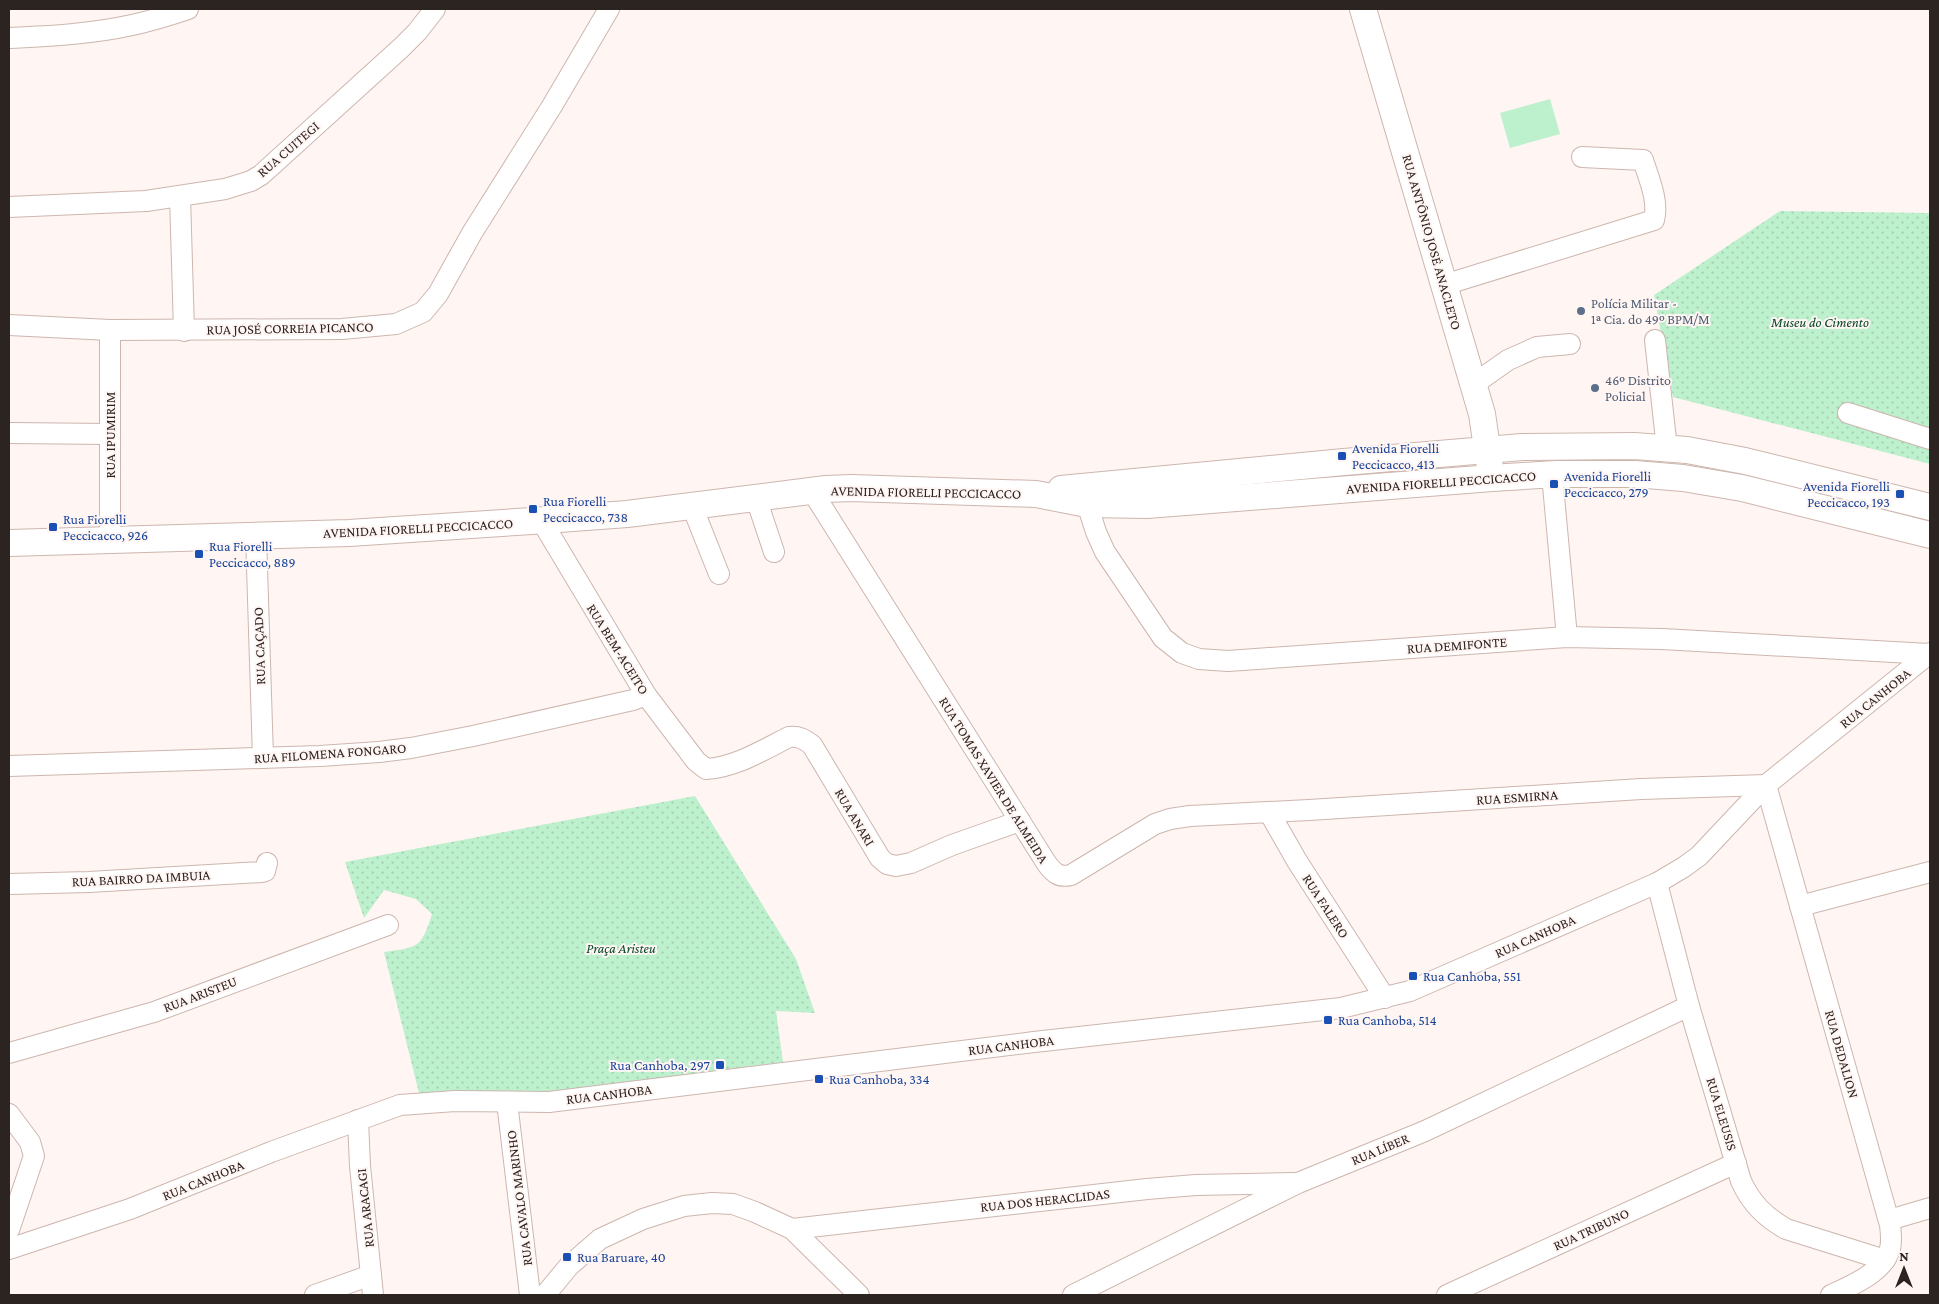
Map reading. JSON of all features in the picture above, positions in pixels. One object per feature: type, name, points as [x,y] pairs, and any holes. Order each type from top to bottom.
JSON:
[{"type":"main road","name":"RUA ANTÔNIO JOSÉ ANACLETO","points":[[1363,9],[1474,384],[1482,414],[1492,478]]},
{"type":"main road","name":"AVENIDA FIORELLI PECCICACCO","points":[[1084,496],[1487,450],[1522,447],[1634,446],[1745,461],[1930,507]]},
{"type":"main road","name":"AVENIDA FIORELLI PECCICACCO","points":[[9,543],[349,533],[627,514],[812,491],[851,488],[1084,496],[1147,505],[1492,478],[1635,474],[1683,478],[1742,488],[1930,535]]},
{"type":"street","points":[[9,38],[64,34],[133,25],[188,9]]},
{"type":"street","name":"RUA CUITEGI","points":[[9,208],[121,203],[232,188],[251,181],[261,176],[401,48],[417,32],[435,9]]},
{"type":"street","name":"RUA JOSÉ CORREIA PICANCO","points":[[9,325],[110,330],[184,331],[342,329],[383,326],[408,320],[423,312],[438,294],[472,233],[552,106],[609,9]]},
{"type":"street","points":[[1444,285],[1654,220],[1657,211],[1643,160],[1582,157]]},
{"type":"street","points":[[180,196],[184,331]]},
{"type":"street","name":"RUA IPUMIRIM","points":[[110,330],[110,540]]},
{"type":"street","points":[[1655,340],[1667,449]]},
{"type":"street","points":[[1474,384],[1508,360],[1537,347],[1570,344]]},
{"type":"street","points":[[1848,414],[1930,439]]},
{"type":"street","points":[[9,433],[110,434]]},
{"type":"street","points":[[1552,475],[1567,637]]},
{"type":"street","name":"RUA TOMAS XAVIER DE ALMEIDA","points":[[812,491],[1053,872],[1059,876],[1071,875],[1155,824],[1170,818],[1268,812]]},
{"type":"street","name":"RUA DEMIFONTE","points":[[1084,496],[1105,552],[1163,638],[1182,653],[1199,659],[1228,662],[1567,637],[1662,639],[1930,654]]},
{"type":"street","points":[[756,498],[774,552]]},
{"type":"street","points":[[692,506],[719,574]]},
{"type":"street","name":"RUA BEM-ACEITO","points":[[541,520],[646,695],[696,761],[706,769]]},
{"type":"street","name":"RUA CAÇADO","points":[[256,535],[263,758]]},
{"type":"street","name":"RUA CANHOBA","points":[[9,1249],[130,1210],[271,1152],[390,1108],[413,1103],[548,1102],[1034,1042],[1341,1008],[1385,998],[1436,980],[1657,883],[1684,868],[1699,856],[1766,785],[1930,654]]},
{"type":"street","name":"RUA FILOMENA FONGARO","points":[[9,766],[320,756],[411,748],[514,727],[633,700],[646,695]]},
{"type":"street","name":"RUA ANARI","points":[[706,769],[721,768],[737,762],[790,737],[798,736],[805,739],[812,745],[880,858],[888,864],[896,866],[911,863],[952,845],[1020,820]]},
{"type":"street","name":"RUA ESMIRNA","points":[[1268,812],[1641,788],[1766,785]]},
{"type":"street","name":"RUA DEDALION","points":[[1766,785],[1889,1220],[1892,1238],[1891,1247],[1885,1260]]},
{"type":"street","name":"RUA FALERO","points":[[1268,812],[1297,861],[1385,998]]},
{"type":"street","name":"RUA BAIRRO DA IMBUIA","points":[[9,884],[108,881],[262,872],[265,871],[266,863]]},
{"type":"street","points":[[1800,906],[1930,872]]},
{"type":"street","name":"RUA ELEUSIS","points":[[1657,883],[1689,1006],[1736,1163],[1748,1195],[1772,1221],[1786,1229],[1885,1260]]},
{"type":"street","name":"RUA ARISTEU","points":[[9,1053],[154,1012],[388,925]]},
{"type":"street","name":"RUA LÍBER","points":[[1072,1295],[1298,1183],[1425,1131],[1689,1006]]},
{"type":"street","name":"RUA CAVALO MARINHO","points":[[507,1102],[530,1295]]},
{"type":"street","points":[[9,1114],[30,1142],[34,1156],[9,1230]]},
{"type":"street","name":"RUA ARACAGI","points":[[358,1120],[360,1166],[373,1295]]},
{"type":"street","name":"RUA TRIBUNO","points":[[1447,1295],[1736,1163]]},
{"type":"street","name":"RUA DOS HERACLIDAS","points":[[792,1229],[1147,1189],[1196,1185],[1298,1183]]},
{"type":"street","points":[[545,1295],[569,1266],[600,1240],[644,1220],[684,1206],[712,1203],[732,1204],[792,1229],[859,1295]]},
{"type":"street","points":[[1889,1220],[1930,1208]]},
{"type":"street","points":[[1831,1295],[1870,1273],[1885,1260]]},
{"type":"street","points":[[315,1295],[372,1274]]},
{"type":"green space","points":[[1550,99],[1560,134],[1510,148],[1500,113]]},
{"type":"green space","name":"Museu do Cimento","points":[[1780,211],[1930,213],[1930,464],[1673,397],[1654,295]]},
{"type":"green space","name":"Praça Aristeu","points":[[695,796],[796,959],[815,1013],[776,1011],[783,1062],[593,1089],[507,1098],[419,1093],[384,952],[404,949],[417,944],[425,934],[432,914],[416,899],[384,890],[364,918],[345,862]]},
{"type":"place","name":"Polícia Militar - 1ª Cia. do 49º BPM/M","points":[[1581,311]]},
{"type":"place","name":"46º Distrito Policial","points":[[1595,388]]},
{"type":"place","name":"Avenida Fiorelli Peccicacco, 413","points":[[1342,456]]},
{"type":"place","name":"Avenida Fiorelli Peccicacco, 279","points":[[1554,484]]},
{"type":"place","name":"Avenida Fiorelli Peccicacco, 193","points":[[1900,494]]},
{"type":"place","name":"Rua Fiorelli Peccicacco, 738","points":[[533,509]]},
{"type":"place","name":"Rua Fiorelli Peccicacco, 926","points":[[53,527]]},
{"type":"place","name":"Rua Fiorelli Peccicacco, 889","points":[[199,554]]},
{"type":"place","name":"Rua Canhoba, 551","points":[[1413,976]]},
{"type":"place","name":"Rua Canhoba, 514","points":[[1328,1020]]},
{"type":"place","name":"Rua Canhoba, 297","points":[[720,1065]]},
{"type":"place","name":"Rua Canhoba, 334","points":[[819,1079]]},
{"type":"place","name":"Rua Baruare, 40","points":[[567,1257]]}]
